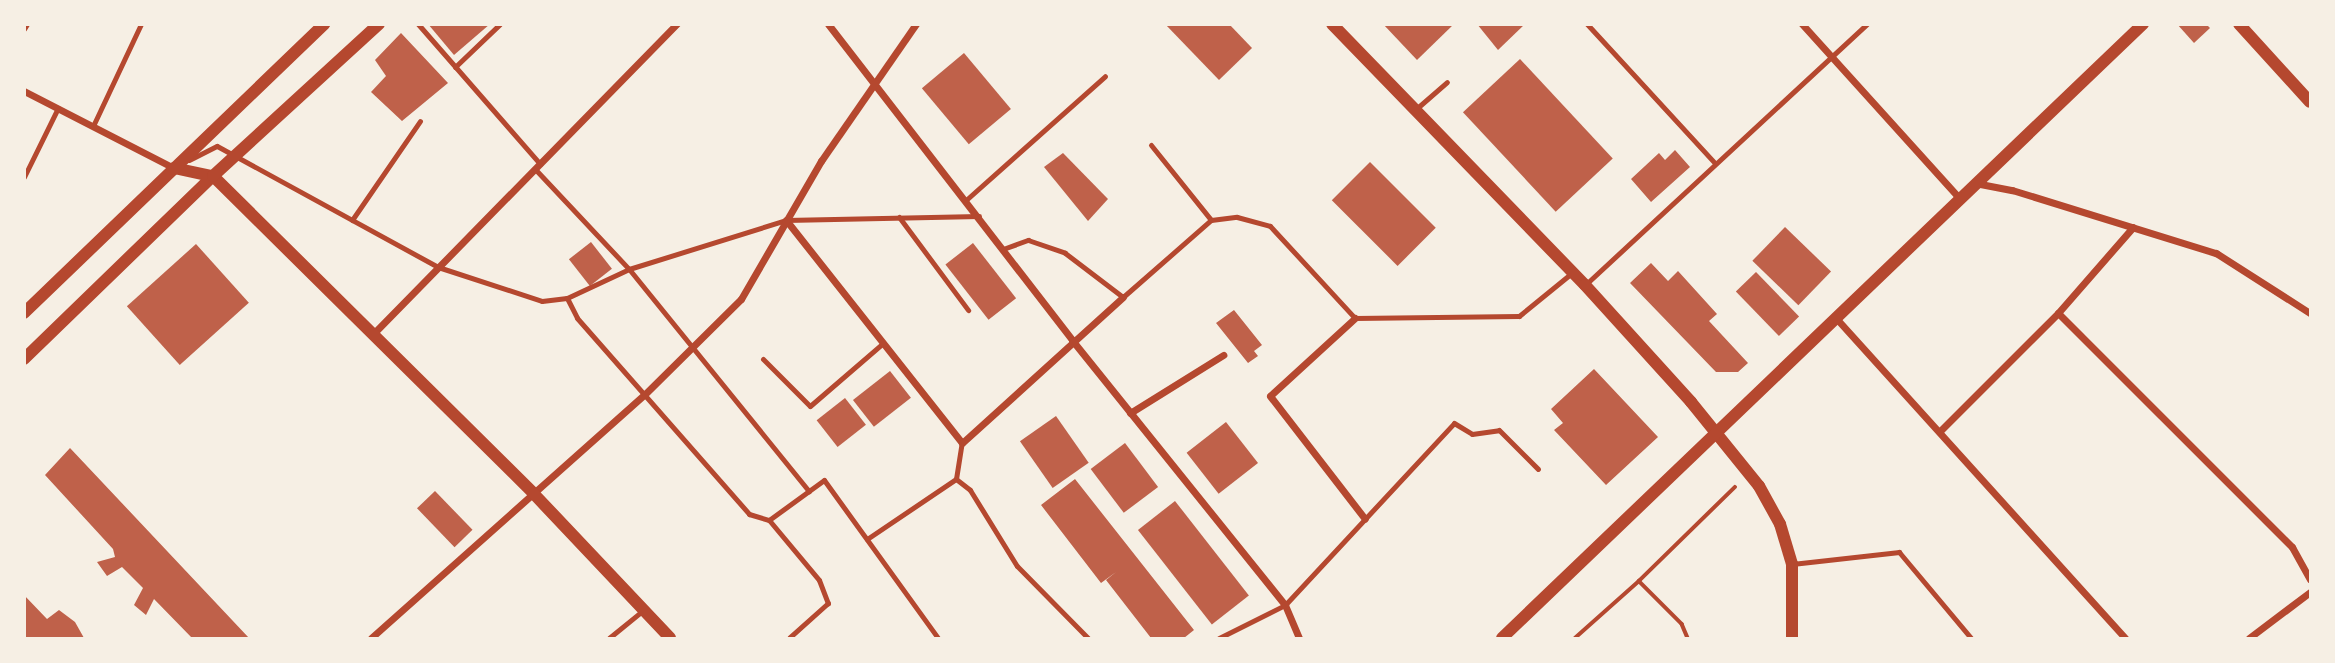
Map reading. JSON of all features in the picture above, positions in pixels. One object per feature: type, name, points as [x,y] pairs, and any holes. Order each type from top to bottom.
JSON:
[{"type":"street","points":[[24,313],[324,24]]},
{"type":"street","points":[[373,334],[677,24]]},
{"type":"street","points":[[828,24],[967,200],[1072,340],[1285,605],[1299,639]]},
{"type":"street","points":[[371,639],[645,394],[741,299],[786,220],[874,80],[916,24]]},
{"type":"street","points":[[1332,24],[1573,272],[1715,430],[1759,486],[1780,524],[1792,564],[1792,639]]},
{"type":"street","points":[[1802,24],[1959,198]]},
{"type":"street","points":[[1502,639],[1715,430],[2143,24]]},
{"type":"street","points":[[2239,24],[2311,102]]},
{"type":"street","points":[[26,354],[213,176],[378,25]]},
{"type":"street","points":[[24,91],[174,168],[213,176],[534,494],[641,612],[670,639]]},
{"type":"street","points":[[1975,183],[2216,253],[2311,313]]},
{"type":"street","points":[[786,220],[962,443],[1072,340],[1123,297]]},
{"type":"street","points":[[1940,431],[2058,313],[2133,227]]},
{"type":"street","points":[[2058,313],[2292,547],[2311,579]]},
{"type":"street","points":[[1835,316],[2125,639]]},
{"type":"street","points":[[1355,318],[1270,396],[1364,519]]},
{"type":"street","points":[[1130,413],[1223,355]]},
{"type":"street","points":[[2252,638],[2311,592]]},
{"type":"lane","points":[[93,126],[141,24]]},
{"type":"lane","points":[[418,24],[629,269],[690,350],[809,491]]},
{"type":"lane","points":[[455,67],[500,24]]},
{"type":"lane","points":[[1587,24],[1715,163]]},
{"type":"lane","points":[[1585,285],[1867,24]]},
{"type":"lane","points":[[967,200],[1105,76]]},
{"type":"lane","points":[[1416,109],[1447,82]]},
{"type":"lane","points":[[24,177],[58,108]]},
{"type":"lane","points":[[352,220],[420,121]]},
{"type":"lane","points":[[1151,145],[1211,220]]},
{"type":"lane","points":[[174,168],[217,146],[438,267],[542,301],[567,298],[629,269],[786,220],[979,216]]},
{"type":"lane","points":[[899,217],[968,310]]},
{"type":"lane","points":[[1003,249],[1028,240],[1065,253],[1123,297],[1211,220],[1237,217],[1270,226],[1355,318],[1519,316],[1573,272]]},
{"type":"lane","points":[[567,298],[577,318],[749,514],[769,520],[819,580],[828,603],[789,639]]},
{"type":"lane","points":[[762,359],[810,406],[883,343]]},
{"type":"lane","points":[[1219,639],[1285,605],[1454,423],[1472,434],[1499,430],[1538,469]]},
{"type":"lane","points":[[867,539],[956,479],[962,443]]},
{"type":"lane","points":[[956,479],[970,490],[1017,566],[1088,639]]},
{"type":"lane","points":[[769,520],[824,480],[938,639]]},
{"type":"lane","points":[[1792,564],[1899,552],[1971,639]]},
{"type":"lane","points":[[609,639],[641,612]]},
{"type":"path","points":[[1575,639],[1735,487]]},
{"type":"path","points":[[1639,581],[1682,624],[1688,639]]},
{"type":"building","points":[[428,24],[490,24],[454,55]]},
{"type":"building","points":[[1165,24],[1229,24],[1252,48],[1219,80]]},
{"type":"building","points":[[1383,24],[1454,24],[1417,60]]},
{"type":"building","points":[[1477,24],[1525,24],[1498,50]]},
{"type":"building","points":[[2177,24],[2206,24],[2210,28],[2194,43]]},
{"type":"building","points":[[401,33],[448,83],[402,121],[371,92],[386,76],[375,60]]},
{"type":"building","points":[[964,53],[1011,109],[969,144],[922,88]]},
{"type":"building","points":[[1520,59],[1613,158],[1556,212],[1463,112]]},
{"type":"building","points":[[1675,150],[1690,167],[1651,202],[1631,179],[1659,153],[1665,160]]},
{"type":"building","points":[[1063,153],[1108,199],[1088,221],[1044,167]]},
{"type":"building","points":[[1370,162],[1436,228],[1398,266],[1332,200]]},
{"type":"building","points":[[1785,227],[1831,271],[1798,305],[1752,261]]},
{"type":"building","points":[[591,242],[612,269],[590,286],[569,259]]},
{"type":"building","points":[[973,243],[1016,298],[989,320],[945,265]]},
{"type":"building","points":[[196,244],[249,303],[180,365],[127,306]]},
{"type":"building","points":[[1651,263],[1668,281],[1678,271],[1717,314],[1709,321],[1748,363],[1738,372],[1716,372],[1630,283]]},
{"type":"building","points":[[1756,272],[1799,317],[1779,336],[1736,291]]},
{"type":"building","points":[[1234,310],[1262,345],[1254,351],[1258,356],[1248,363],[1216,323]]},
{"type":"building","points":[[1594,369],[1658,437],[1606,485],[1554,430],[1563,423],[1551,409]]},
{"type":"building","points":[[890,371],[911,398],[874,427],[853,400]]},
{"type":"building","points":[[845,398],[866,425],[838,447],[817,420]]},
{"type":"building","points":[[1056,416],[1089,463],[1053,488],[1020,441]]},
{"type":"building","points":[[1226,422],[1258,463],[1219,494],[1187,453]]},
{"type":"building","points":[[1125,443],[1158,487],[1124,513],[1091,469]]},
{"type":"building","points":[[70,448],[249,638],[192,638],[154,599],[146,615],[134,605],[143,588],[122,567],[107,576],[97,562],[115,557],[113,549],[45,475]]},
{"type":"building","points":[[1075,479],[1194,630],[1184,638],[1151,638],[1106,580],[1116,572],[1101,583],[1041,505]]},
{"type":"building","points":[[435,491],[473,530],[455,547],[417,508]]},
{"type":"building","points":[[1175,501],[1249,596],[1212,624],[1138,530]]},
{"type":"building","points":[[24,595],[47,619],[59,610],[75,622],[84,638],[24,638]]}]
